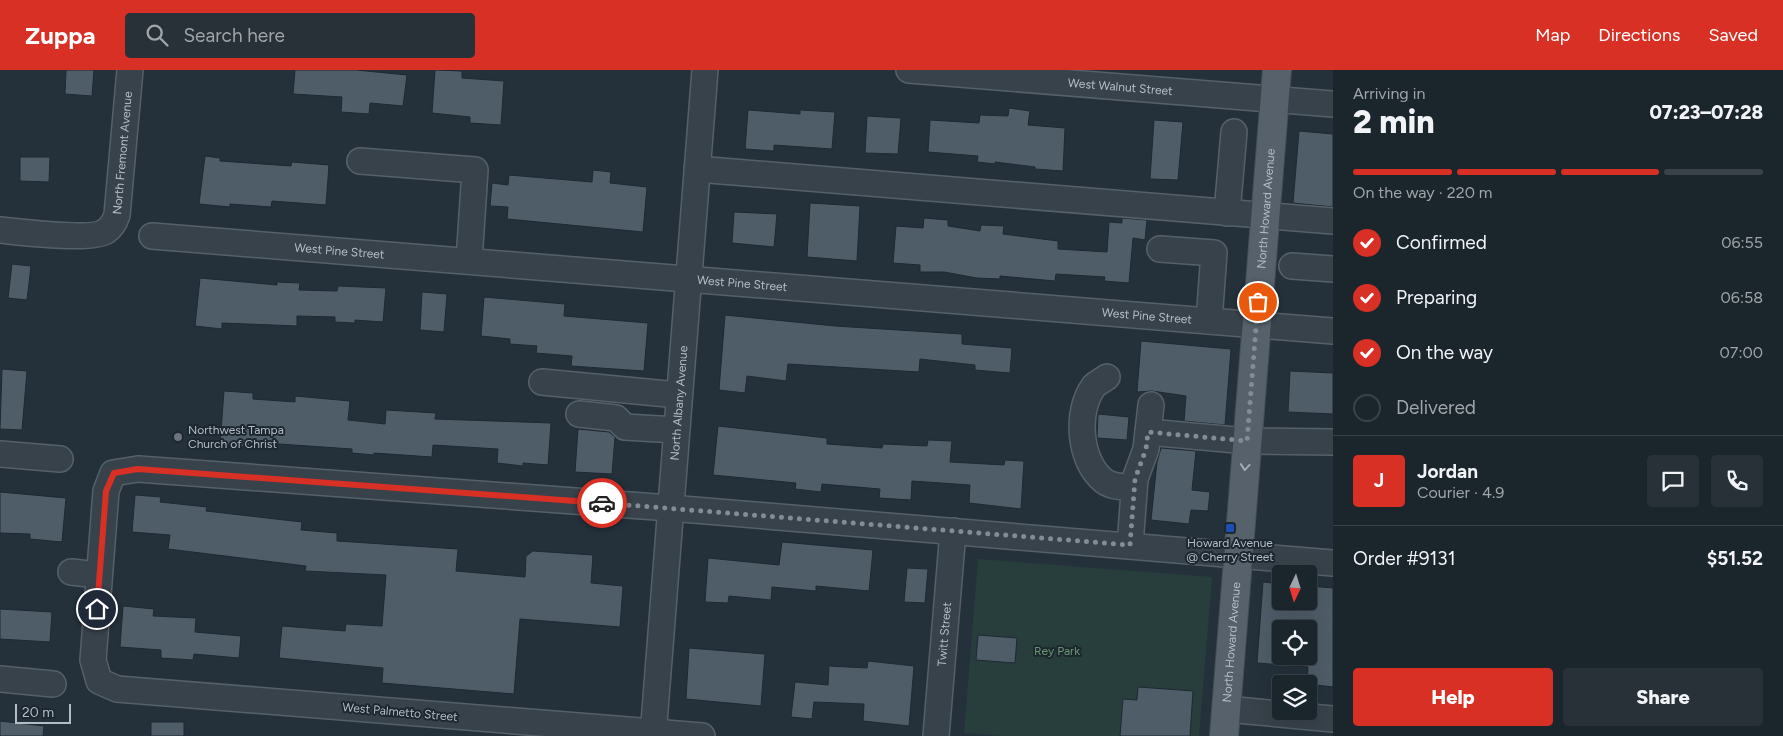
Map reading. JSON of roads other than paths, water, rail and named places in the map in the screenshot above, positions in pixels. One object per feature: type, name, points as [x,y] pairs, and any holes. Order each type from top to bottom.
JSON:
[{"type":"main road","name":"North Howard Avenue","points":[[1224,736],[1277,70]]},
{"type":"street","name":"North Fremont Avenue","points":[[0,230],[86,236],[106,232],[117,215],[130,70]]},
{"type":"street","name":"North Albany Avenue","points":[[653,734],[678,395],[705,70]]},
{"type":"street","name":"West Walnut Street","points":[[909,70],[1333,104]]},
{"type":"street","points":[[1227,213],[1234,132]]},
{"type":"street","points":[[360,161],[475,170],[469,261]]},
{"type":"street","points":[[697,169],[1333,221]]},
{"type":"street","name":"West Pine Street","points":[[152,236],[1333,331]]},
{"type":"street","points":[[1160,249],[1214,253],[1209,321]]},
{"type":"street","points":[[1292,266],[1333,269]]},
{"type":"street","points":[[1107,378],[1095,385],[1084,409],[1083,439],[1086,453],[1092,465],[1104,480],[1115,486],[1134,488]]},
{"type":"street","points":[[542,382],[678,395]]},
{"type":"street","points":[[1130,545],[1135,479],[1146,449],[1151,405]]},
{"type":"street","points":[[579,414],[616,418],[625,427],[676,430]]},
{"type":"street","points":[[1148,432],[1247,441],[1333,442]]},
{"type":"street","points":[[0,454],[60,459]]},
{"type":"street","points":[[71,572],[100,575],[106,491],[114,473],[138,469],[670,508],[1333,562]]},
{"type":"street","name":"Twitt Street","points":[[936,736],[953,531]]},
{"type":"street","name":"West Palmetto Street","points":[[100,575],[93,660],[100,681],[117,690],[653,734],[702,736]]},
{"type":"street","points":[[0,679],[53,684]]},
{"type":"street","points":[[1226,709],[1333,719]]},
{"type":"place","name":"Northwest Tampa Church of Christ","points":[[178,437]]},
{"type":"place","name":"Howard Avenue @ Cherry Street","points":[[1230,528]]},
{"type":"park label","name":"Rey Park","points":[[1057,651]]}]
